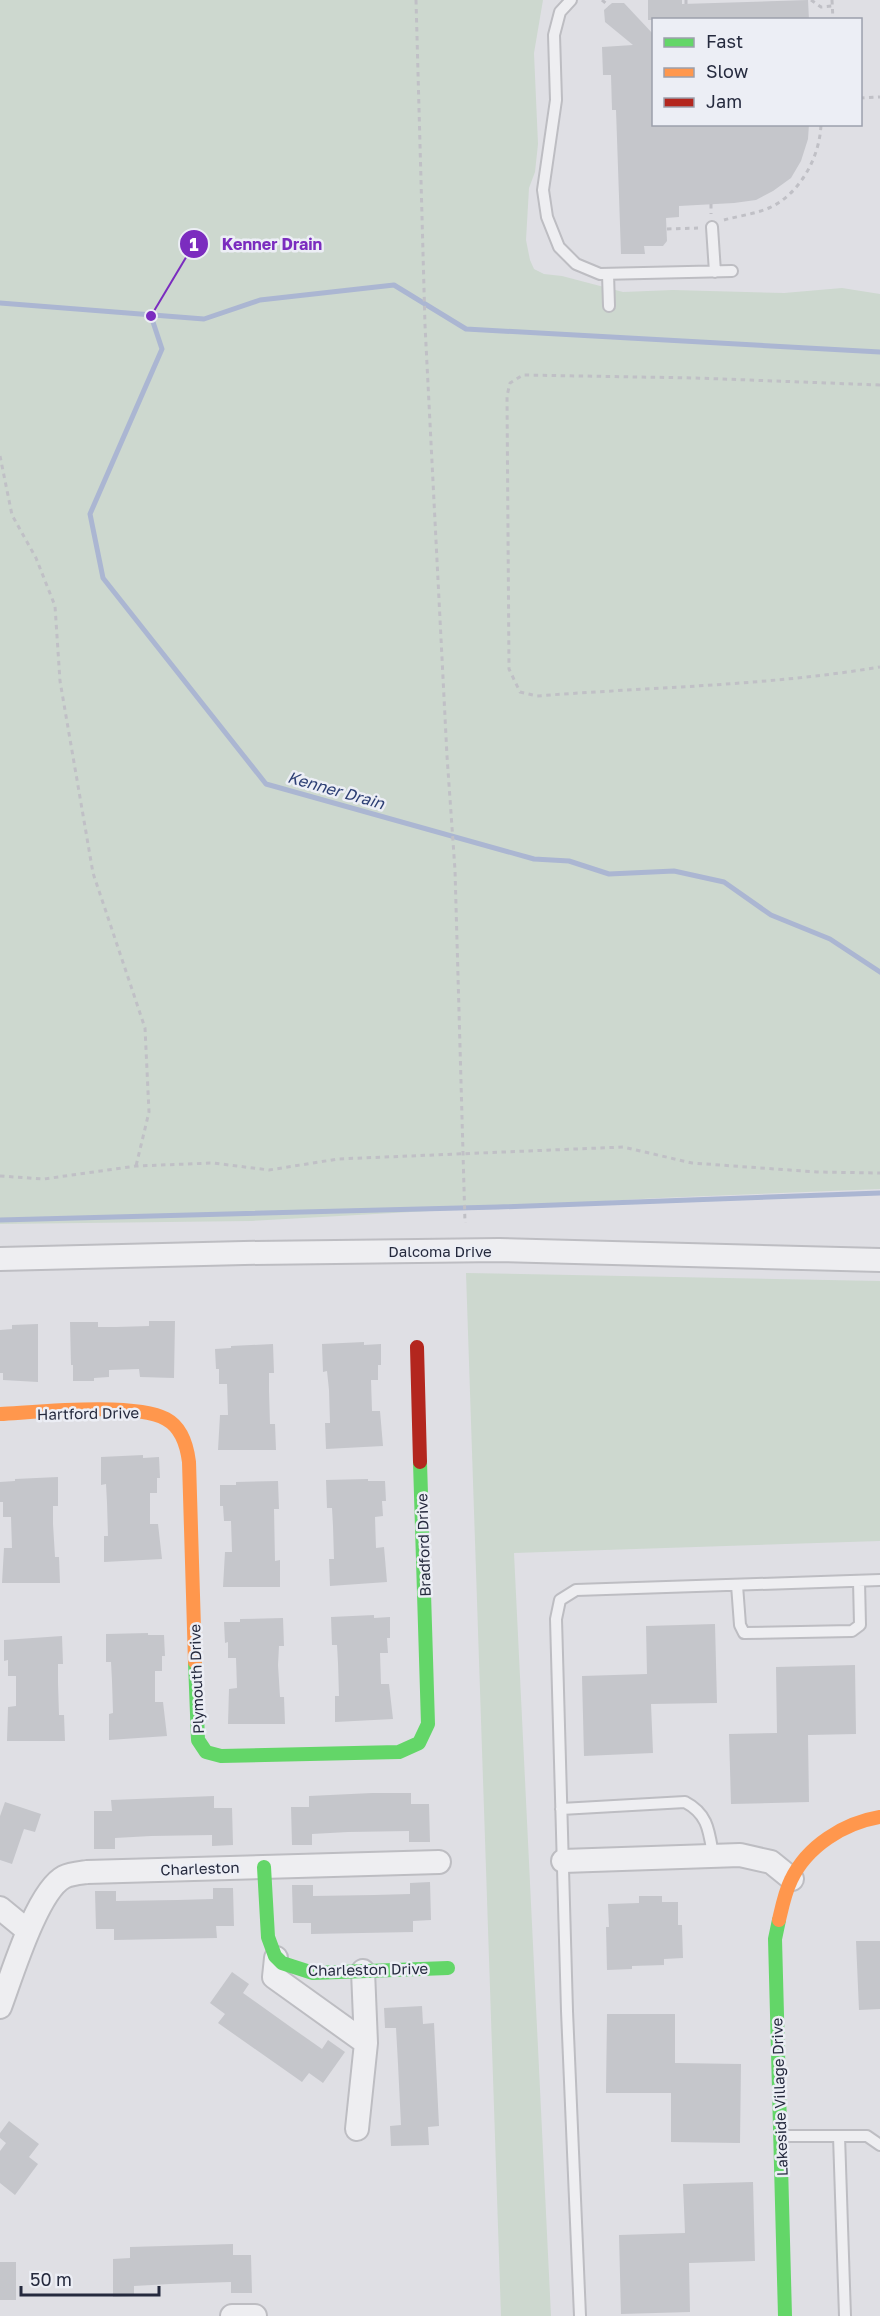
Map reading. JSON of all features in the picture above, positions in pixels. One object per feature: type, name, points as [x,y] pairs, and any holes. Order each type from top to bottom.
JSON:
[{"type":"street","name":"Dalcoma Drive","points":[[0,1259],[499,1250],[880,1260]]},
{"type":"street","name":"Bradford Drive","points":[[417,1347],[428,1724],[422,1742]]},
{"type":"street","name":"Hartford Drive","points":[[0,1414],[135,1410],[165,1418],[173,1425]]},
{"type":"street","name":"Plymouth Drive","points":[[173,1425],[181,1433],[188,1448],[198,1740],[206,1752],[221,1756],[399,1752],[409,1750],[422,1742]]},
{"type":"street","name":"Lakeside Village Drive","points":[[785,2316],[775,1939],[792,1880],[805,1860],[822,1843],[843,1829],[880,1817]]},
{"type":"street","points":[[563,1861],[740,1855],[771,1862],[792,1880]]},
{"type":"street","name":"Charleston","points":[[28,1931],[49,1891],[63,1877],[87,1872],[439,1862]]},
{"type":"street","points":[[264,1866],[268,1935],[276,1958],[274,1977],[366,2043]]},
{"type":"street","points":[[0,1908],[28,1931],[0,2007]]},
{"type":"street","name":"Charleston Drive","points":[[276,1958],[293,1969],[313,1972],[448,1968]]},
{"type":"street","points":[[357,2129],[366,2043],[363,1971]]},
{"type":"street","points":[[232,2316],[255,2316]]},
{"type":"lane","points":[[571,0],[560,12],[554,35],[556,100],[543,190],[547,217],[559,247],[576,264],[600,274],[732,272]]},
{"type":"lane","points":[[712,226],[715,272]]},
{"type":"lane","points":[[608,274],[609,306]]},
{"type":"lane","points":[[580,2316],[561,1809],[556,1619],[560,1600],[576,1590],[880,1580]]},
{"type":"lane","points":[[737,1585],[740,1625],[744,1633],[852,1631],[860,1625],[859,1581]]},
{"type":"lane","points":[[561,1809],[685,1802],[697,1808],[704,1819],[709,1829],[713,1855]]},
{"type":"lane","points":[[780,2136],[867,2136],[880,2145]]},
{"type":"lane","points":[[839,2136],[845,2316]]},
{"type":"path","points":[[416,0],[425,325],[455,870],[465,1223]]},
{"type":"path","points":[[602,0],[609,6]]},
{"type":"path","points":[[811,0],[821,7],[832,6]]},
{"type":"path","points":[[832,0],[833,18]]},
{"type":"path","points":[[862,98],[880,97]]},
{"type":"path","points":[[667,229],[712,226],[725,220],[770,208],[794,190],[812,164],[821,126]]},
{"type":"path","points":[[880,385],[696,378],[523,375],[510,383],[507,408],[509,669],[520,692],[537,696],[706,686],[826,676],[880,667]]},
{"type":"path","points":[[0,456],[12,516],[36,558],[55,606],[60,681],[93,873],[145,1028],[149,1112],[136,1166]]},
{"type":"path","points":[[0,1176],[44,1179],[136,1166],[213,1163],[269,1170],[338,1159],[622,1147],[692,1163],[817,1172],[880,1173]]},
{"type":"shaded area","points":[[0,0],[543,0],[534,53],[538,144],[535,172],[529,188],[526,240],[534,269],[544,274],[562,276],[623,292],[673,290],[784,293],[842,288],[880,294],[880,1189],[659,1198],[251,1221],[0,1224]]},
{"type":"shaded area","points":[[466,1273],[880,1281],[880,1541],[514,1553],[551,2316],[501,2316]]},
{"type":"building","points":[[648,0],[682,0],[682,4],[808,0],[809,18],[652,18],[648,20]]},
{"type":"building","points":[[612,3],[624,3],[652,33],[652,126],[809,126],[808,139],[801,161],[791,178],[756,200],[679,206],[679,217],[666,218],[667,241],[663,246],[644,246],[645,254],[621,254],[616,110],[612,110],[611,75],[603,75],[602,47],[633,45],[605,22],[604,10]]},
{"type":"building","points":[[149,1321],[175,1321],[174,1378],[140,1377],[139,1369],[109,1370],[109,1377],[94,1378],[94,1381],[73,1381],[70,1322],[98,1322],[98,1327],[116,1327],[149,1326]]},
{"type":"building","points":[[38,1324],[38,1382],[3,1380],[3,1373],[0,1373],[0,1330],[12,1329],[12,1325]]},
{"type":"building","points":[[364,1342],[364,1345],[381,1344],[378,1380],[371,1380],[372,1411],[380,1411],[383,1446],[326,1449],[325,1423],[330,1423],[329,1390],[327,1371],[323,1372],[322,1344]]},
{"type":"building","points":[[273,1344],[274,1373],[269,1373],[269,1391],[270,1424],[275,1424],[276,1450],[218,1450],[220,1415],[228,1415],[227,1384],[219,1384],[215,1349]]},
{"type":"building","points":[[143,1455],[143,1458],[159,1457],[160,1478],[157,1478],[157,1493],[150,1493],[150,1524],[158,1524],[162,1559],[104,1562],[104,1536],[108,1536],[106,1484],[101,1485],[101,1457]]},
{"type":"building","points":[[58,1477],[58,1506],[53,1506],[53,1524],[55,1557],[59,1557],[60,1583],[2,1583],[4,1548],[12,1548],[11,1517],[3,1517],[0,1482]]},
{"type":"building","points":[[368,1479],[368,1481],[385,1481],[386,1501],[382,1501],[383,1516],[375,1517],[376,1548],[384,1547],[387,1582],[330,1586],[329,1559],[334,1559],[333,1526],[332,1508],[327,1508],[326,1480]]},
{"type":"building","points":[[278,1481],[279,1509],[274,1509],[275,1561],[280,1560],[280,1587],[223,1587],[225,1552],[232,1552],[231,1521],[224,1521],[223,1506],[220,1506],[220,1485],[236,1485],[236,1482]]},
{"type":"building","points":[[374,1615],[374,1618],[390,1617],[390,1638],[387,1638],[388,1653],[380,1653],[381,1684],[389,1684],[393,1719],[335,1722],[335,1696],[339,1696],[338,1663],[337,1645],[332,1645],[331,1617]]},
{"type":"building","points":[[283,1618],[284,1646],[279,1646],[278,1665],[280,1697],[284,1697],[285,1724],[228,1724],[229,1689],[237,1688],[236,1658],[228,1658],[224,1622],[240,1622],[240,1619]]},
{"type":"building","points":[[715,1624],[717,1703],[651,1704],[653,1753],[584,1756],[582,1676],[647,1674],[646,1626]]},
{"type":"building","points":[[148,1633],[148,1635],[164,1635],[165,1656],[162,1656],[162,1671],[155,1671],[155,1702],[163,1702],[167,1736],[109,1740],[109,1714],[113,1713],[111,1662],[106,1662],[106,1634]]},
{"type":"building","points":[[62,1636],[63,1664],[58,1664],[58,1683],[59,1715],[64,1715],[65,1741],[7,1741],[8,1707],[16,1706],[16,1676],[8,1676],[8,1660],[4,1661],[4,1640]]},
{"type":"building","points":[[855,1665],[856,1734],[808,1735],[809,1802],[731,1804],[729,1734],[777,1733],[776,1667]]},
{"type":"building","points":[[411,1793],[411,1804],[429,1804],[430,1842],[409,1842],[409,1831],[348,1832],[312,1834],[312,1845],[292,1845],[291,1807],[309,1807],[309,1796]]},
{"type":"building","points":[[214,1796],[214,1808],[232,1808],[233,1845],[212,1846],[212,1835],[151,1836],[115,1838],[115,1849],[94,1849],[94,1811],[112,1811],[111,1800]]},
{"type":"building","points":[[5,1802],[41,1814],[35,1832],[24,1829],[12,1864],[0,1860],[0,1816]]},
{"type":"building","points":[[430,1882],[431,1920],[413,1921],[413,1932],[311,1934],[311,1923],[293,1923],[292,1885],[313,1885],[313,1896],[374,1895],[410,1894],[410,1883]]},
{"type":"building","points":[[213,1888],[233,1888],[234,1926],[216,1926],[217,1938],[114,1940],[114,1929],[96,1929],[95,1891],[116,1891],[116,1901],[177,1900],[213,1899]]},
{"type":"building","points":[[639,1896],[662,1896],[662,1902],[678,1902],[678,1925],[682,1925],[683,1958],[664,1959],[664,1965],[632,1966],[632,1969],[607,1970],[608,1904],[639,1903]]},
{"type":"building","points":[[856,1941],[880,1941],[880,2009],[859,2010]]},
{"type":"building","points":[[232,1972],[249,1984],[243,1993],[292,2028],[322,2049],[328,2040],[345,2052],[323,2083],[309,2073],[302,2082],[218,2023],[225,2014],[210,2003]]},
{"type":"building","points":[[422,2006],[423,2024],[434,2023],[439,2126],[428,2127],[429,2145],[391,2146],[390,2126],[401,2125],[398,2064],[396,2028],[385,2028],[384,2008]]},
{"type":"building","points":[[607,2014],[675,2014],[675,2063],[741,2064],[740,2143],[671,2142],[671,2093],[606,2093]]},
{"type":"building","points":[[9,2121],[39,2144],[29,2157],[38,2164],[15,2195],[0,2183],[0,2151],[6,2143],[0,2138],[0,2133]]},
{"type":"building","points":[[753,2182],[755,2261],[689,2263],[690,2312],[621,2314],[619,2235],[685,2233],[683,2184]]},
{"type":"building","points":[[233,2244],[233,2255],[251,2255],[252,2293],[231,2293],[231,2282],[134,2286],[134,2296],[113,2297],[113,2259],[130,2258],[130,2247]]},
{"type":"building","points":[[0,2262],[16,2262],[16,2300],[0,2300]]},
{"type":"waterway","points":[[0,303],[204,319],[260,300],[394,285],[466,329],[880,352]]},
{"type":"waterway","name":"Kenner Drain","points":[[151,316],[162,349],[90,514],[103,578],[266,784],[534,859],[569,861],[609,874],[674,871],[724,882],[771,915],[830,939],[880,972]]},
{"type":"waterway","points":[[0,1220],[498,1207],[880,1193]]},
{"type":"traffic: fast","points":[[195,1662],[198,1740],[206,1752],[221,1756],[399,1752],[419,1743],[428,1724],[420,1462]]},
{"type":"traffic: fast","points":[[264,1867],[268,1937],[275,1956],[282,1963],[313,1973],[448,1968]]},
{"type":"traffic: fast","points":[[779,1920],[775,1939],[785,2316]]},
{"type":"traffic: slow","points":[[0,1414],[110,1409],[152,1414],[166,1419],[176,1427],[185,1443],[189,1462],[195,1662]]},
{"type":"traffic: slow","points":[[779,1920],[789,1885],[807,1857],[828,1838],[840,1831],[880,1817]]},
{"type":"traffic: jam","points":[[417,1347],[420,1462]]},
{"type":"place","name":"Kenner Drain","points":[[151,316]]}]
